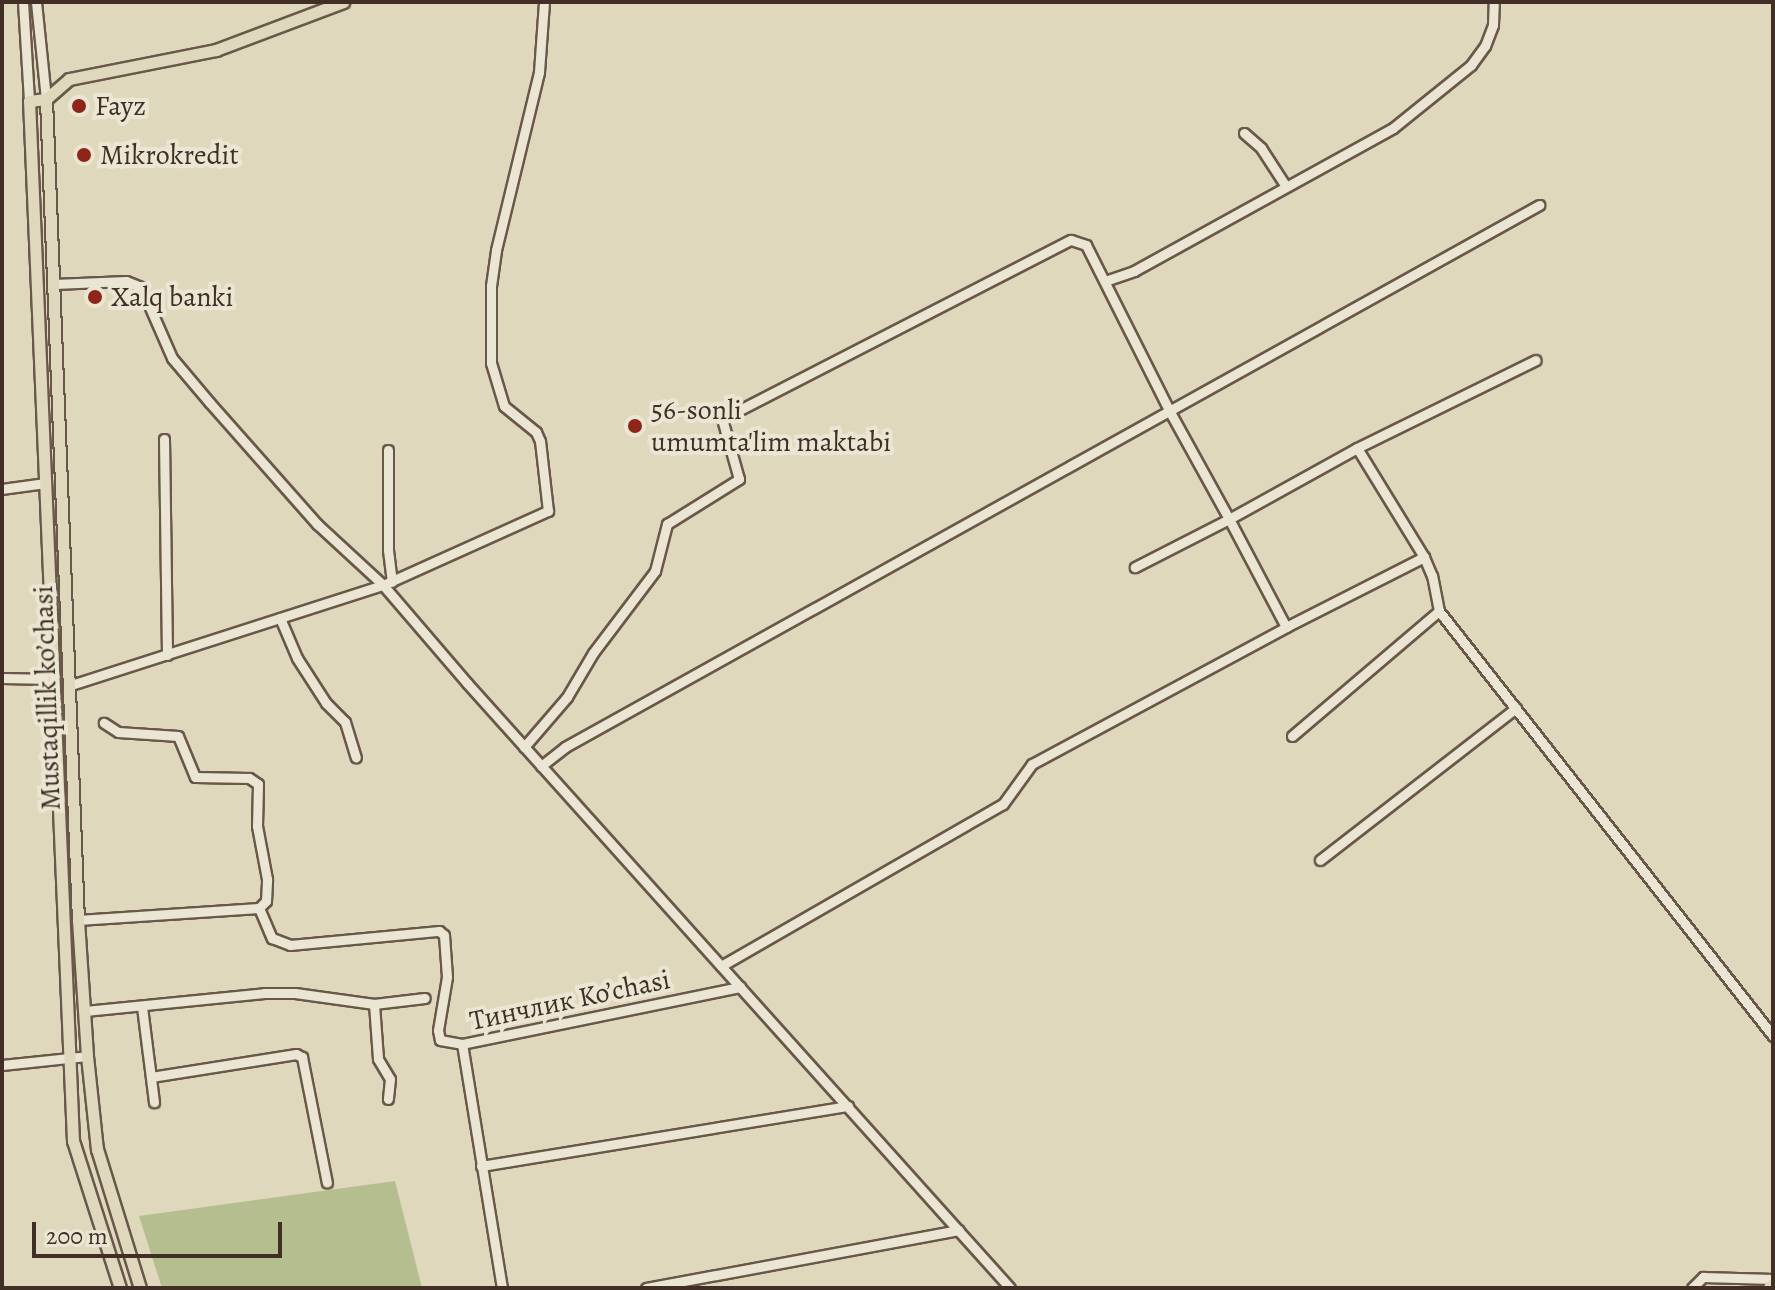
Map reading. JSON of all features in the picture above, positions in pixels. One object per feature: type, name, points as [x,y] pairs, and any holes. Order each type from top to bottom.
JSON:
[{"type":"main road","points":[[29,101],[46,99],[69,79],[216,50],[343,2]]},
{"type":"main road","name":"Mustaqillik ko’chasi","points":[[46,99],[78,920],[87,1056],[97,1149],[140,1288]]},
{"type":"main road","name":"Mustaqillik ko’chasi","points":[[29,101],[73,1141],[120,1288]]},
{"type":"street","points":[[71,685],[388,584],[548,511],[540,441],[536,432],[507,411],[491,363],[496,250],[539,72],[544,2]]},
{"type":"street","points":[[1105,281],[1134,271],[1393,128],[1471,65],[1485,46],[1493,25],[1494,2]]},
{"type":"street","points":[[36,5],[46,99]]},
{"type":"street","points":[[23,7],[29,101]]},
{"type":"street","points":[[1244,133],[1261,148],[1285,185]]},
{"type":"street","points":[[541,766],[565,747],[1539,205]]},
{"type":"street","points":[[524,747],[567,697],[593,653],[655,571],[667,524],[739,479],[722,419],[1071,240],[1086,245],[1170,412],[1286,627]]},
{"type":"street","points":[[54,284],[126,281],[141,287],[172,358],[317,524],[388,584],[524,747],[1010,1288]]},
{"type":"street","points":[[1135,567],[1357,448],[1536,360]]},
{"type":"street","points":[[164,439],[167,655]]},
{"type":"street","points":[[1357,448],[1424,557],[1432,576],[1439,611],[1773,1036]]},
{"type":"street","points":[[388,450],[388,584]]},
{"type":"street","points":[[2,489],[45,483]]},
{"type":"street","points":[[721,966],[1003,804],[1032,764],[1286,627],[1424,557]]},
{"type":"street","points":[[1292,736],[1439,611]]},
{"type":"street","points":[[280,618],[297,658],[326,703],[345,722],[356,757]]},
{"type":"street","points":[[2,678],[53,679]]},
{"type":"street","points":[[1320,860],[1516,708]]},
{"type":"street","points":[[78,920],[259,908],[266,901],[267,879],[257,826],[258,784],[249,778],[195,777],[178,736],[118,732],[104,723]]},
{"type":"street","points":[[259,908],[272,938],[290,945],[439,931],[444,935],[447,977],[438,1030],[440,1040],[462,1044]]},
{"type":"street","name":"Тинчлик Ko’chasi","points":[[502,1288],[462,1044],[740,987]]},
{"type":"street","points":[[85,1011],[295,993],[374,1004],[425,998]]},
{"type":"street","points":[[374,1004],[378,1059],[390,1079],[388,1099]]},
{"type":"street","points":[[142,1007],[154,1102]]},
{"type":"street","points":[[151,1077],[296,1054],[302,1057],[327,1183]]},
{"type":"street","points":[[2,1065],[87,1056]]},
{"type":"street","points":[[481,1166],[848,1106]]},
{"type":"street","points":[[646,1288],[959,1230]]},
{"type":"street","points":[[1692,1288],[1703,1277],[1773,1279]]},
{"type":"green space","points":[[395,1181],[422,1288],[162,1288],[139,1216]]},
{"type":"place","name":"Fayz","points":[[79,106]]},
{"type":"place","name":"Mikrokredit","points":[[84,155]]},
{"type":"place","name":"Xalq banki","points":[[95,297]]},
{"type":"place","name":"56-sonli umumta'lim maktabi","points":[[635,426]]}]
